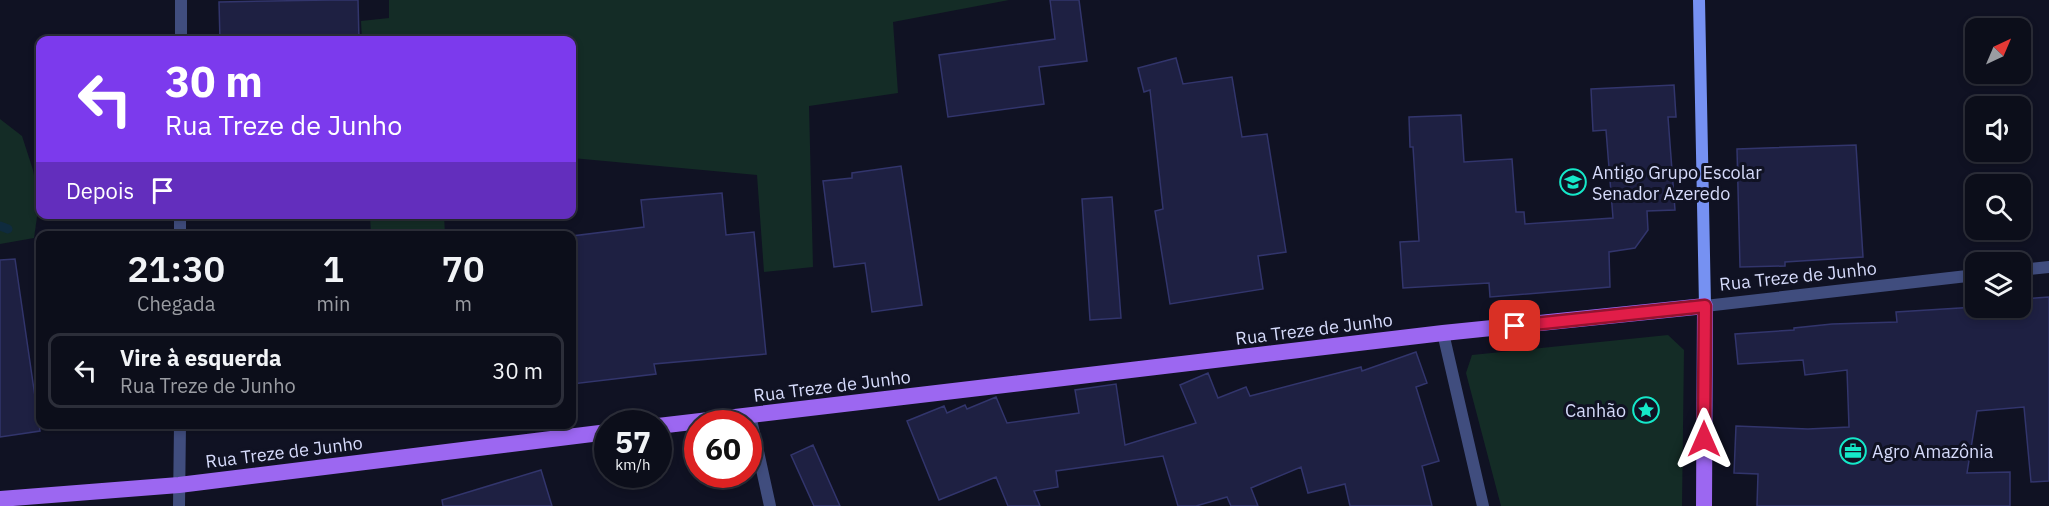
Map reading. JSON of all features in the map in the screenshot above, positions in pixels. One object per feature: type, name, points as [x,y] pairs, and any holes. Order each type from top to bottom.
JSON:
[{"type":"main road","points":[[1699,0],[1705,306],[1704,506]]},
{"type":"main road","name":"Rua Treze de Junho","points":[[762,414],[1443,333],[1705,306]]},
{"type":"main road","name":"Rua Treze de Junho","points":[[0,499],[179,485],[594,434]]},
{"type":"street","points":[[181,0],[181,36]]},
{"type":"street","points":[[2031,269],[2049,267]]},
{"type":"street","name":"Rua Treze de Junho","points":[[1705,306],[1965,276]]},
{"type":"street","points":[[1443,333],[1483,506]]},
{"type":"street","points":[[179,506],[180,429]]},
{"type":"street","points":[[762,470],[770,506]]},
{"type":"green space","points":[[389,0],[1009,0],[893,22],[898,93],[809,106],[813,267],[764,272],[757,175],[576,158],[576,36],[362,36],[361,21],[389,18]]},
{"type":"green space","points":[[0,119],[22,136],[36,186],[37,219],[34,238],[0,244]]},
{"type":"green space","points":[[370,219],[444,219],[445,231],[371,231]]},
{"type":"green space","points":[[1668,335],[1684,350],[1682,506],[1501,506],[1466,373],[1472,355]]},
{"type":"building","points":[[358,0],[359,36],[220,36],[219,2]]},
{"type":"building","points":[[1050,0],[1079,0],[1087,61],[1039,67],[1044,104],[948,117],[939,55],[1055,39]]},
{"type":"building","points":[[1176,58],[1183,84],[1232,77],[1242,137],[1267,134],[1286,252],[1258,256],[1263,289],[1170,304],[1155,211],[1163,209],[1150,90],[1144,92],[1138,68]]},
{"type":"building","points":[[1674,85],[1676,117],[1668,117],[1675,210],[1647,211],[1648,230],[1635,248],[1609,252],[1610,287],[1490,297],[1489,283],[1403,288],[1400,242],[1419,241],[1409,117],[1461,115],[1464,162],[1512,159],[1516,212],[1524,212],[1525,224],[1613,218],[1606,130],[1593,131],[1591,89]]},
{"type":"building","points":[[1856,145],[1863,257],[1785,262],[1785,266],[1740,267],[1737,149]]},
{"type":"building","points":[[901,166],[922,305],[872,312],[865,263],[834,267],[823,181],[852,178],[852,173]]},
{"type":"building","points":[[722,193],[726,235],[754,232],[766,354],[654,364],[656,374],[576,384],[576,236],[644,227],[641,200]]},
{"type":"building","points":[[1112,197],[1121,318],[1090,320],[1082,199]]},
{"type":"building","points":[[15,259],[36,403],[36,429],[40,431],[0,437],[0,260]]},
{"type":"building","points":[[2049,297],[2049,481],[2031,482],[2024,407],[1977,411],[1967,473],[2010,472],[2010,506],[1757,506],[1758,474],[1734,473],[1736,426],[1808,429],[1849,427],[1847,370],[1805,375],[1803,360],[1738,364],[1735,334],[1794,330],[1794,328],[1832,324],[1897,322],[1896,312],[1965,308],[1965,318],[2031,318],[2031,298]]},
{"type":"building","points":[[1416,352],[1427,383],[1416,387],[1439,461],[1422,466],[1432,506],[1350,506],[1345,484],[1308,493],[1301,467],[1251,488],[1258,506],[1231,506],[1227,497],[1196,506],[1178,506],[1163,456],[1056,471],[1058,487],[1034,491],[1040,506],[1008,506],[996,477],[939,500],[907,421],[944,406],[947,413],[965,405],[967,409],[996,397],[1007,423],[1079,413],[1075,390],[1116,384],[1125,445],[1196,423],[1180,385],[1208,373],[1218,398],[1246,387],[1250,396],[1361,367],[1362,371]]},
{"type":"building","points":[[813,445],[840,506],[814,506],[791,455]]},
{"type":"building","points":[[541,470],[552,506],[443,506],[442,500]]},
{"type":"waterway","points":[[0,226],[8,229]]},
{"type":"place","name":"Antigo Grupo Escolar Senador Azeredo","points":[[1573,182]]},
{"type":"place","name":"Canhão","points":[[1646,410]]},
{"type":"place","name":"Agro Amazônia","points":[[1853,451]]},
{"type":"route","points":[[1515,326],[1705,306],[1704,439]]}]
